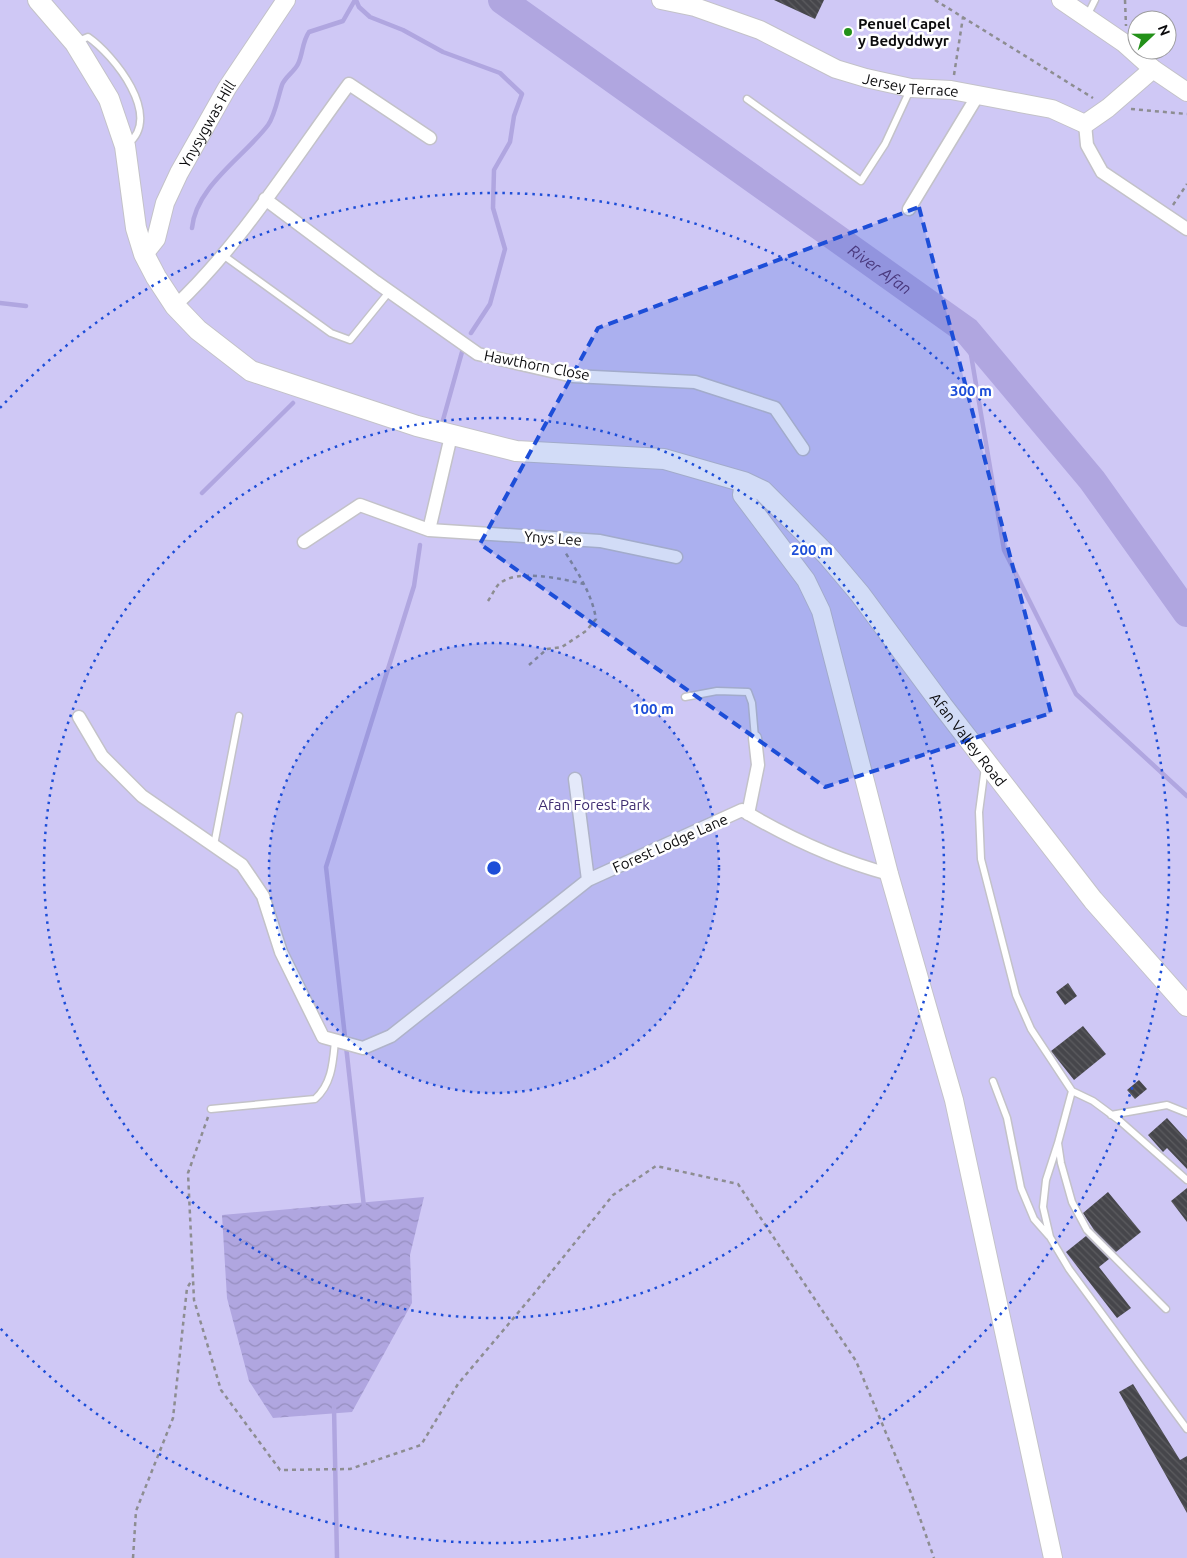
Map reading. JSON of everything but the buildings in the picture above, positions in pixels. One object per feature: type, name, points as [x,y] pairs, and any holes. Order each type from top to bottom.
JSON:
[{"type":"main road","name":"Afan Valley Road","points":[[38,0],[56,18],[75,42],[109,99],[125,146],[136,228],[144,254],[175,306],[198,330],[251,371],[288,385],[451,436],[516,451],[664,458],[744,482],[763,491],[827,555],[860,594],[1093,900],[1187,1006]]},
{"type":"main road","name":"Ynysygwas Hill","points":[[144,254],[156,239],[165,203],[179,173],[227,88],[286,0]]},
{"type":"main road","name":"Jersey Terrace","points":[[661,0],[696,7],[760,30],[836,69],[866,78],[911,88],[952,90],[1052,109],[1085,124]]},
{"type":"main road","points":[[1061,0],[1124,43],[1153,69],[1187,92]]},
{"type":"main road","points":[[1085,124],[1108,108],[1153,69]]},
{"type":"main road","points":[[744,482],[742,495],[806,580],[821,611],[889,874],[954,1100],[1053,1558]]},
{"type":"street","points":[[175,306],[198,285],[223,255],[349,84],[430,138]]},
{"type":"street","points":[[909,210],[978,95]]},
{"type":"street","points":[[1085,124],[1087,145],[1102,172],[1187,229]]},
{"type":"street","name":"Hawthorn Close","points":[[265,199],[389,292],[478,354],[573,376],[695,382],[775,408],[803,449]]},
{"type":"street","points":[[429,530],[451,436]]},
{"type":"street","name":"Ynys Lee","points":[[304,542],[360,505],[429,530],[600,541],[676,558]]},
{"type":"street","points":[[79,716],[102,756],[142,796],[242,865],[263,896],[281,952],[323,1037],[343,1043]]},
{"type":"street","points":[[748,814],[758,765],[755,738]]},
{"type":"street","points":[[575,779],[588,880]]},
{"type":"street","name":"Forest Lodge Lane","points":[[343,1043],[363,1048],[391,1036],[588,880],[742,810],[778,832],[851,864],[889,874]]},
{"type":"lane","points":[[1086,18],[1095,0]]},
{"type":"lane","points":[[747,99],[861,181],[885,144],[911,88]]},
{"type":"lane","points":[[223,255],[331,333],[350,340],[389,292]]},
{"type":"lane","points":[[685,697],[717,691],[748,692],[752,703],[755,738]]},
{"type":"lane","points":[[214,845],[238,716]]},
{"type":"lane","points":[[986,761],[980,812],[981,859],[1016,995],[1031,1029],[1072,1091],[1093,1101],[1187,1180]]},
{"type":"lane","points":[[211,1109],[316,1099],[328,1083],[332,1068],[343,1043]]},
{"type":"lane","points":[[993,1081],[1007,1118],[1021,1188],[1034,1219],[1050,1237],[1069,1269],[1187,1428]]},
{"type":"lane","points":[[1050,1237],[1042,1207],[1046,1180],[1072,1091]]},
{"type":"lane","points":[[1111,1115],[1167,1105],[1187,1113]]},
{"type":"lane","points":[[1058,1143],[1061,1163],[1072,1202],[1087,1230],[1166,1309]]},
{"type":"path","points":[[935,0],[1108,108],[1187,114]]},
{"type":"path","points":[[1124,43],[1125,0]]},
{"type":"path","points":[[952,90],[963,18]]},
{"type":"path","points":[[1166,215],[1187,184]]},
{"type":"path","points":[[529,665],[546,648],[562,646],[586,632],[596,619],[594,607],[584,584],[556,538]]},
{"type":"path","points":[[488,600],[499,584],[511,577],[525,576],[584,584]]},
{"type":"path","points":[[211,1109],[188,1173],[194,1300],[221,1390],[280,1470],[350,1469],[420,1445],[458,1384],[533,1295],[613,1195],[656,1166],[738,1184],[856,1361],[911,1493],[934,1558]]},
{"type":"path","points":[[133,1558],[136,1511],[173,1418],[187,1288],[193,1279]]},
{"type":"highlighted area","points":[[919,207],[1051,713],[825,787],[480,544],[598,328]]},
{"type":"green space","name":"Afan Forest Park","points":[[0,0],[1187,0],[1187,1558],[0,1558]]},
{"type":"water","points":[[424,1197],[410,1255],[412,1303],[352,1412],[273,1418],[249,1381],[227,1298],[222,1215]]},
{"type":"waterway","points":[[192,228],[195,213],[211,185],[268,125],[282,85],[298,64],[309,32],[343,21],[355,0]]},
{"type":"waterway","points":[[356,0],[359,7],[370,17],[403,30],[443,52],[500,73],[522,94],[514,116],[510,142],[494,170],[493,208],[505,249],[490,304],[471,333]]},
{"type":"waterway","name":"River Afan","points":[[502,0],[967,331],[1092,480],[1187,613]]},
{"type":"waterway","points":[[0,303],[26,306]]},
{"type":"waterway","points":[[967,331],[1004,550],[1076,694],[1187,796]]},
{"type":"waterway","points":[[443,420],[462,352]]},
{"type":"waterway","points":[[202,493],[293,403]]},
{"type":"waterway","points":[[364,1207],[326,867],[414,586],[420,545]]},
{"type":"waterway","points":[[334,1407],[337,1558]]},
{"type":"place","name":"Penuel Capel y Bedyddwyr","points":[[848,32]]}]
